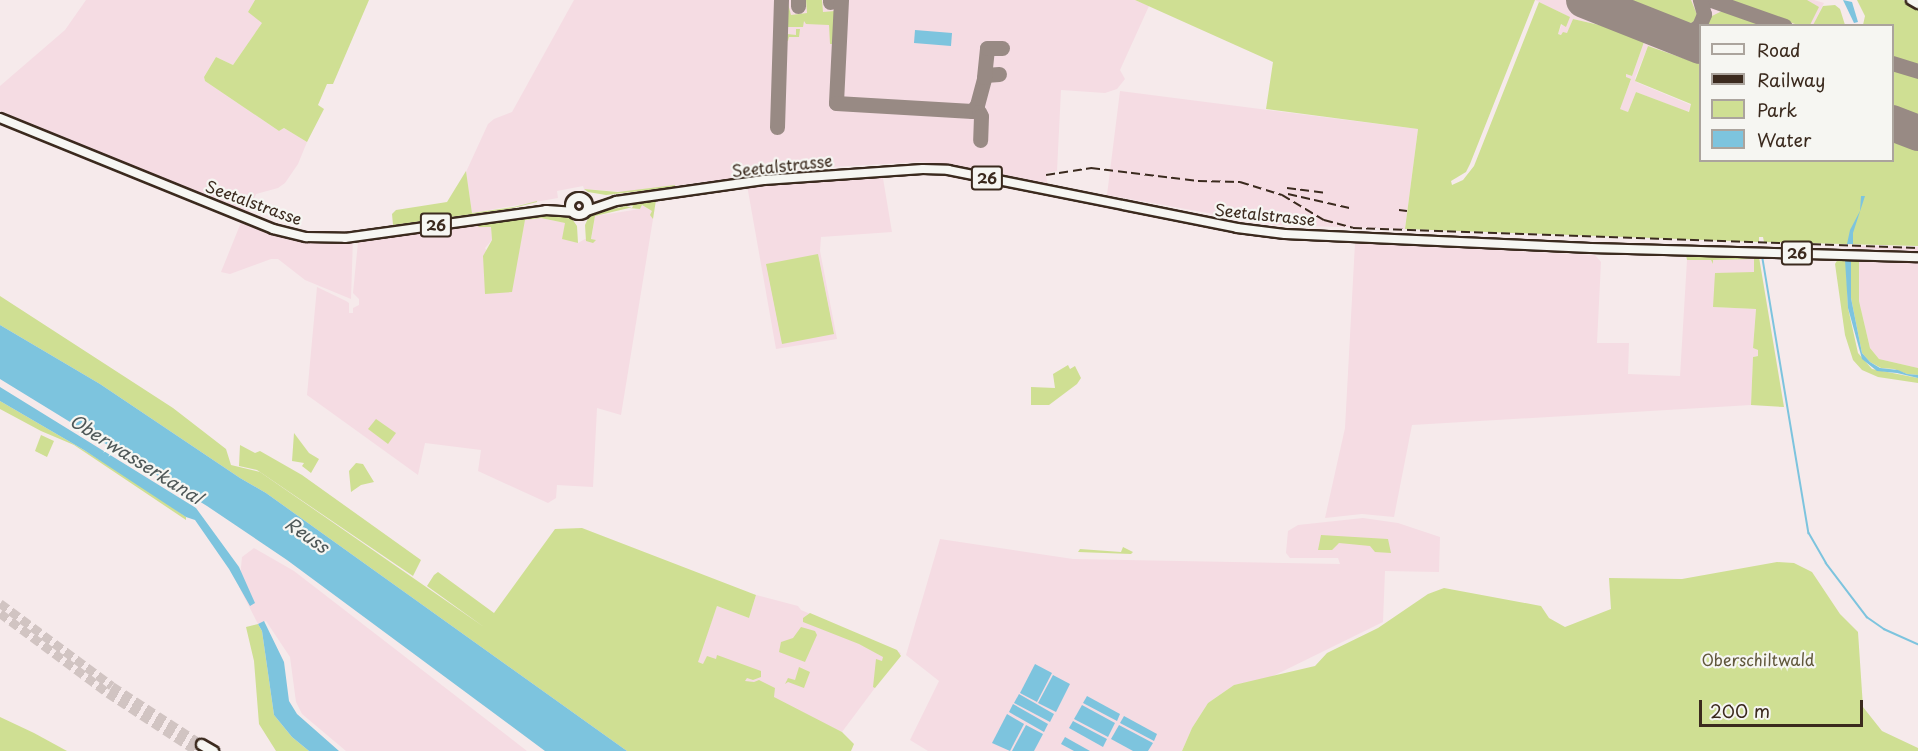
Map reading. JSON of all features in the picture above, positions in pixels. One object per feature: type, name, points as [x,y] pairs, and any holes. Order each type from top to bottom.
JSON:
[{"type":"highway","points":[[201,744],[213,751]]},
{"type":"main road","points":[[1911,0],[1918,4]]},
{"type":"main road","name":"Seetalstrasse","points":[[0,118],[279,231],[306,237],[345,238],[546,210],[571,202]]},
{"type":"main road","name":"Seetalstrasse","points":[[587,211],[616,201],[794,176],[933,169],[1157,214],[1285,234],[1591,248],[1918,257]]},
{"type":"main road","points":[[577,197],[584,199],[588,204],[587,211],[579,215],[572,212],[571,202],[577,197]]},
{"type":"main road","name":"Seetalstrasse","points":[[584,199],[616,201]]},
{"type":"main road","name":"Seetalstrasse","points":[[546,210],[572,212]]},
{"type":"shaded area","points":[[86,0],[255,0],[248,12],[263,22],[233,65],[216,57],[204,77],[205,81],[279,131],[284,128],[307,142],[298,164],[285,183],[278,188],[256,194],[248,213],[0,111],[0,86],[65,30]]},
{"type":"shaded area","points":[[574,0],[1135,0],[1149,6],[1120,70],[1125,79],[1117,89],[1105,93],[1061,90],[1057,171],[1046,173],[1047,183],[959,166],[920,162],[814,168],[624,192],[584,189],[583,186],[557,191],[558,198],[472,213],[466,172],[488,124],[512,112]]},
{"type":"shaded area","points":[[1535,0],[1814,0],[1824,3],[1814,24],[1699,24],[1699,64],[1648,46],[1635,78],[1636,82],[1691,105],[1688,112],[1636,92],[1628,112],[1619,109],[1631,80],[1625,77],[1626,74],[1632,76],[1644,42],[1608,27],[1573,19],[1567,34],[1558,34],[1562,24],[1569,17]]},
{"type":"shaded area","points":[[1894,59],[1918,67],[1918,151],[1894,141]]},
{"type":"shaded area","points":[[1120,91],[1418,129],[1405,229],[1275,225],[1107,195]]},
{"type":"shaded area","points":[[882,172],[892,232],[821,237],[820,251],[837,339],[776,349],[747,185]]},
{"type":"shaded area","points":[[642,205],[652,211],[653,219],[621,415],[597,408],[593,487],[557,485],[556,498],[548,503],[478,471],[481,450],[425,443],[418,475],[307,395],[317,287],[349,303],[349,313],[353,313],[353,308],[359,305],[359,299],[353,293],[358,242],[476,224],[491,226],[492,240],[485,248],[511,292],[525,220],[541,218],[565,223],[573,241],[578,243],[585,239],[591,240],[595,216],[640,209]]},
{"type":"shaded area","points":[[244,215],[279,231],[353,237],[351,299],[305,280],[278,259],[271,259],[230,274],[221,272]]},
{"type":"shaded area","points":[[1355,243],[1595,255],[1601,262],[1597,343],[1629,343],[1628,374],[1680,376],[1687,260],[1711,260],[1713,264],[1713,260],[1754,259],[1754,272],[1714,307],[1756,309],[1753,348],[1758,350],[1758,356],[1753,357],[1751,405],[1412,425],[1394,517],[1362,514],[1325,518],[1345,428]]},
{"type":"shaded area","points":[[1855,246],[1918,247],[1918,251],[1855,248]]},
{"type":"shaded area","points":[[1859,261],[1918,262],[1918,368],[1879,359],[1870,348],[1859,301]]},
{"type":"shaded area","points":[[1363,518],[1398,523],[1440,537],[1439,572],[1385,571],[1383,622],[1269,678],[1234,685],[1208,703],[1192,728],[1182,751],[928,751],[910,740],[939,681],[906,655],[940,539],[1073,559],[1340,564],[1338,558],[1290,558],[1286,553],[1288,531],[1298,525]]},
{"type":"shaded area","points":[[254,548],[294,571],[527,751],[346,751],[302,714],[296,702],[290,657],[266,621],[258,624],[239,587],[242,557]]},
{"type":"shaded area","points":[[756,595],[798,606],[801,610],[901,653],[842,732],[697,662],[717,606],[749,618]]},
{"type":"green space","points":[[255,0],[369,0],[333,84],[327,84],[318,105],[324,109],[307,142],[284,128],[279,131],[205,81],[204,77],[216,57],[233,65],[262,23],[248,12]]},
{"type":"green space","points":[[787,0],[791,15],[807,13],[806,0],[822,0],[823,12],[835,11],[833,44],[830,44],[829,25],[806,24],[804,21],[803,27],[787,27],[787,34],[796,35],[796,29],[800,29],[799,37],[789,37],[788,41],[785,40]]},
{"type":"green space","points":[[1135,0],[1535,0],[1470,164],[1466,172],[1451,181],[1452,185],[1463,180],[1474,166],[1539,2],[1570,17],[1566,27],[1561,24],[1558,34],[1567,33],[1573,19],[1608,27],[1644,42],[1632,76],[1626,74],[1626,77],[1631,79],[1620,109],[1628,112],[1636,92],[1689,112],[1691,104],[1635,81],[1648,46],[1699,64],[1699,162],[1894,162],[1894,141],[1918,151],[1918,246],[1764,242],[1763,237],[1759,237],[1759,242],[1405,229],[1418,129],[1266,109],[1273,62]]},
{"type":"green space","points":[[1628,0],[1691,0],[1698,17],[1692,23],[1684,22]]},
{"type":"green space","points":[[1723,0],[1807,0],[1819,7],[1810,24],[1795,24]]},
{"type":"green space","points":[[1857,0],[1903,0],[1918,9],[1918,67],[1894,58],[1894,24],[1863,24],[1865,16]]},
{"type":"green space","points":[[1835,5],[1840,9],[1845,24],[1814,24],[1823,6]]},
{"type":"green space","points":[[1724,10],[1768,24],[1707,24],[1710,17]]},
{"type":"green space","points":[[1894,68],[1918,75],[1918,116],[1894,106]]},
{"type":"green space","points":[[466,171],[472,213],[537,202],[509,209],[393,225],[392,214],[396,210],[447,202]]},
{"type":"green space","points":[[675,185],[675,187],[606,195],[588,192],[584,189],[618,192]]},
{"type":"green space","points":[[656,200],[653,219],[650,215],[652,211],[642,205],[640,209],[629,208],[595,216],[591,239],[596,240],[593,243],[586,241],[585,225],[590,214],[626,206],[632,208],[633,206],[629,205]]},
{"type":"green space","points":[[551,214],[570,216],[577,226],[578,243],[562,239],[565,223],[541,218],[525,220],[512,292],[485,294],[483,256],[492,240],[491,227],[479,227],[476,224]]},
{"type":"green space","points":[[818,254],[834,334],[782,344],[766,264]]},
{"type":"green space","points":[[1721,254],[1759,257],[1784,407],[1751,405],[1753,357],[1758,356],[1758,350],[1753,348],[1756,309],[1713,307],[1715,273],[1754,272],[1754,259],[1713,260],[1713,264],[1711,260],[1687,260],[1686,255]]},
{"type":"green space","points":[[1838,259],[1846,262],[1848,308],[1858,353],[1872,369],[1918,378],[1918,383],[1878,377],[1862,370],[1853,360],[1845,335],[1835,264]]},
{"type":"green space","points":[[1851,260],[1859,261],[1859,301],[1870,348],[1879,359],[1918,368],[1918,375],[1881,368],[1870,362],[1862,353],[1851,298]]},
{"type":"green space","points":[[0,296],[173,408],[226,449],[231,465],[260,472],[484,627],[427,586],[434,575],[438,572],[494,613],[555,529],[582,528],[756,595],[749,618],[717,606],[698,662],[703,664],[707,656],[716,659],[717,655],[761,671],[761,677],[753,680],[747,678],[745,681],[759,680],[775,688],[774,697],[842,732],[854,744],[851,751],[627,751],[266,493],[100,384],[0,325]]},
{"type":"green space","points":[[1068,365],[1070,369],[1075,366],[1081,378],[1077,384],[1049,405],[1031,405],[1031,387],[1055,388],[1053,374]]},
{"type":"green space","points":[[0,401],[84,450],[148,490],[186,517],[186,520],[74,445],[41,431],[0,409]]},
{"type":"green space","points":[[376,419],[396,433],[388,444],[368,429]]},
{"type":"green space","points":[[294,433],[309,453],[319,459],[311,473],[302,466],[304,463],[292,461]]},
{"type":"green space","points":[[41,435],[54,441],[47,457],[35,451]]},
{"type":"green space","points":[[240,445],[255,453],[260,451],[302,475],[421,560],[413,576],[257,470],[239,466]]},
{"type":"green space","points":[[356,463],[363,464],[374,482],[361,485],[351,492],[349,471]]},
{"type":"green space","points":[[1321,535],[1388,539],[1391,553],[1375,552],[1370,546],[1339,543],[1332,550],[1318,550]]},
{"type":"green space","points":[[1123,547],[1133,552],[1131,554],[1078,552],[1080,549],[1121,552]]},
{"type":"green space","name":"Oberschiltwald","points":[[1777,562],[1794,563],[1812,572],[1840,614],[1858,632],[1863,707],[1882,731],[1918,748],[1918,751],[1182,751],[1192,728],[1208,703],[1234,685],[1315,666],[1327,653],[1378,628],[1428,594],[1444,588],[1541,606],[1549,618],[1565,627],[1611,609],[1609,578],[1682,579]]},
{"type":"green space","points":[[810,613],[897,650],[901,656],[875,688],[873,687],[876,659],[882,661],[883,657],[859,644],[803,622],[803,618]]},
{"type":"green space","points":[[258,624],[262,631],[274,715],[292,737],[309,751],[276,751],[259,724],[254,661],[246,627]]},
{"type":"green space","points":[[801,627],[815,631],[817,635],[805,662],[779,652],[781,642],[793,638]]},
{"type":"green space","points":[[799,667],[810,672],[804,688],[788,682],[785,684],[788,678],[795,680]]},
{"type":"green space","points":[[0,717],[34,733],[67,751],[0,751]]},
{"type":"water","points":[[1843,0],[1852,2],[1858,22],[1854,23]]},
{"type":"water","points":[[915,30],[952,33],[951,46],[914,43]]},
{"type":"water","points":[[1861,196],[1865,196],[1853,233],[1853,244],[1847,244],[1850,230],[1860,211]]},
{"type":"water","points":[[1845,260],[1851,260],[1851,298],[1862,353],[1880,368],[1918,375],[1918,378],[1877,371],[1862,359],[1848,308]]},
{"type":"water","points":[[0,325],[100,384],[266,493],[627,751],[545,751],[287,560],[207,506],[0,379]]},
{"type":"water","points":[[0,387],[196,508],[239,567],[255,603],[250,606],[229,569],[195,520],[186,517],[84,450],[0,401]]},
{"type":"water","points":[[264,621],[284,662],[289,701],[297,714],[339,751],[309,751],[292,737],[274,715],[262,631],[258,624]]},
{"type":"water","points":[[1035,664],[1052,673],[1037,702],[1020,693]]},
{"type":"water","points":[[1053,675],[1070,684],[1056,712],[1038,703]]},
{"type":"water","points":[[1019,694],[1054,714],[1050,722],[1014,703]]},
{"type":"water","points":[[1087,696],[1120,714],[1117,721],[1083,703]]},
{"type":"water","points":[[1013,704],[1048,724],[1044,732],[1009,712]]},
{"type":"water","points":[[1082,705],[1115,723],[1108,737],[1074,719]]},
{"type":"water","points":[[1007,714],[1024,724],[1010,751],[992,743]]},
{"type":"water","points":[[1124,716],[1157,734],[1154,741],[1120,723]]},
{"type":"water","points":[[1073,721],[1107,739],[1103,747],[1069,728]]},
{"type":"water","points":[[1026,725],[1043,734],[1034,751],[1012,751]]},
{"type":"water","points":[[1119,725],[1153,743],[1148,751],[1133,751],[1111,739]]},
{"type":"water","points":[[1065,737],[1090,751],[1074,751],[1061,744]]},
{"type":"waterway","points":[[1763,259],[1809,533],[1826,563],[1867,617],[1884,629],[1918,644]]},
{"type":"taxiway","points":[[777,127],[781,0]]},
{"type":"taxiway","points":[[798,0],[798,6]]},
{"type":"taxiway","points":[[841,0],[836,103],[972,111],[977,105],[985,75],[999,74]]},
{"type":"taxiway","points":[[1700,0],[1704,14],[1700,24]]},
{"type":"taxiway","points":[[1711,0],[1779,24]]},
{"type":"taxiway","points":[[1669,34],[1685,35],[1699,26]]},
{"type":"taxiway","points":[[984,77],[987,48],[1002,48]]},
{"type":"taxiway","points":[[1894,64],[1918,71]]},
{"type":"taxiway","points":[[979,112],[981,116],[980,140]]},
{"type":"runway","points":[[1584,0],[1699,46]]},
{"type":"runway","points":[[1894,124],[1918,133]]},
{"type":"tunnel","points":[[0,603],[112,686],[201,744]]},
{"type":"tunnel","points":[[0,613],[108,693],[197,751]]},
{"type":"railway","points":[[1046,175],[1091,168],[1198,181],[1240,182],[1282,195],[1324,220],[1353,228],[1918,248]]},
{"type":"railway","points":[[1287,188],[1327,193]]},
{"type":"railway","points":[[1288,194],[1349,208]]},
{"type":"railway","points":[[1399,210],[1407,211]]},
{"type":"water label","name":"Oberwasserkanal","points":[[136,459]]},
{"type":"water label","name":"Reuss","points":[[307,535]]}]
